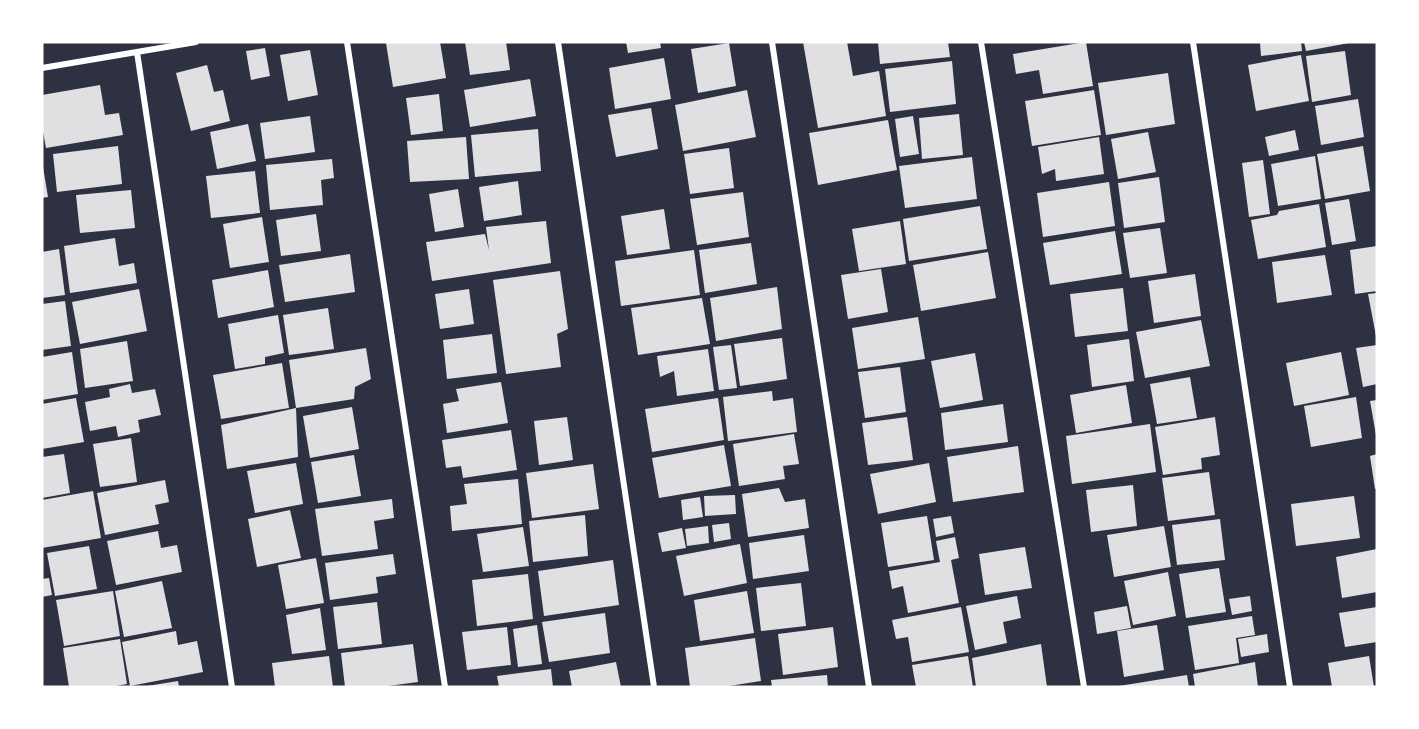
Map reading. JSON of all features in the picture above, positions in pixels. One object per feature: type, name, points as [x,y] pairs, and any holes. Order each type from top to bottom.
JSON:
[{"type":"street","points":[[42,68],[196,42]]},
{"type":"street","points":[[347,42],[445,687]]},
{"type":"street","points":[[558,42],[654,687]]},
{"type":"street","points":[[772,42],[869,687]]},
{"type":"street","points":[[981,42],[1084,687]]},
{"type":"street","points":[[1193,42],[1290,687]]},
{"type":"street","points":[[137,52],[232,687]]},
{"type":"building","points":[[440,42],[446,78],[393,87],[386,43]]},
{"type":"building","points":[[465,42],[506,42],[510,70],[470,75]]},
{"type":"building","points":[[626,42],[660,42],[661,48],[628,53]]},
{"type":"building","points":[[803,42],[847,42],[853,76],[879,71],[886,116],[818,128]]},
{"type":"building","points":[[878,42],[948,42],[950,57],[880,64]]},
{"type":"building","points":[[1086,42],[1093,86],[1043,94],[1039,70],[1016,74],[1013,54]]},
{"type":"building","points":[[1260,42],[1301,42],[1302,51],[1261,56]]},
{"type":"building","points":[[1304,42],[1349,42],[1349,43],[1306,51]]},
{"type":"building","points":[[729,43],[736,86],[698,93],[691,49]]},
{"type":"building","points":[[265,48],[270,76],[251,80],[246,51]]},
{"type":"building","points":[[310,50],[318,95],[288,101],[280,55]]},
{"type":"building","points":[[1345,51],[1351,95],[1312,102],[1306,56]]},
{"type":"building","points":[[1301,55],[1309,101],[1256,111],[1248,65]]},
{"type":"building","points":[[664,58],[671,99],[615,109],[609,68]]},
{"type":"building","points":[[952,61],[956,104],[890,112],[885,69]]},
{"type":"building","points":[[207,65],[214,92],[223,90],[230,121],[191,131],[176,73]]},
{"type":"building","points":[[1168,73],[1175,124],[1106,135],[1098,83]]},
{"type":"building","points":[[530,79],[536,116],[470,127],[464,90]]},
{"type":"building","points":[[100,85],[105,115],[119,113],[123,135],[46,148],[42,126],[42,95]]},
{"type":"building","points":[[747,90],[756,137],[683,151],[675,105]]},
{"type":"building","points":[[1094,90],[1101,135],[1032,146],[1025,101]]},
{"type":"building","points":[[439,94],[443,131],[411,135],[406,98]]},
{"type":"building","points":[[1358,99],[1364,137],[1321,145],[1315,106]]},
{"type":"building","points":[[651,108],[658,149],[616,157],[608,115]]},
{"type":"building","points":[[959,114],[963,155],[922,159],[919,118]]},
{"type":"building","points":[[310,116],[315,152],[265,159],[260,123]]},
{"type":"building","points":[[913,116],[919,154],[900,157],[895,119]]},
{"type":"building","points":[[888,120],[897,170],[818,185],[809,133]]},
{"type":"building","points":[[248,124],[256,161],[217,169],[210,132]]},
{"type":"building","points":[[538,129],[541,171],[475,177],[471,135]]},
{"type":"building","points":[[1295,130],[1299,150],[1269,156],[1265,137]]},
{"type":"building","points":[[1148,132],[1156,172],[1118,179],[1111,139]]},
{"type":"building","points":[[466,137],[469,179],[410,182],[407,141]]},
{"type":"building","points":[[1099,137],[1104,174],[1056,181],[1055,169],[1042,174],[1038,147]]},
{"type":"building","points":[[118,146],[122,184],[57,192],[53,154]]},
{"type":"building","points":[[1363,146],[1370,191],[1325,199],[1317,154]]},
{"type":"building","points":[[729,148],[734,188],[690,194],[684,154]]},
{"type":"building","points":[[1315,156],[1321,199],[1278,206],[1271,164]]},
{"type":"building","points":[[972,157],[977,199],[905,208],[899,166]]},
{"type":"building","points":[[332,159],[334,178],[321,180],[323,205],[270,210],[266,165]]},
{"type":"building","points":[[1263,160],[1270,214],[1249,217],[1242,163]]},
{"type":"building","points":[[42,168],[48,197],[42,198]]},
{"type":"building","points":[[255,171],[260,213],[211,218],[206,176]]},
{"type":"building","points":[[1159,177],[1165,222],[1124,228],[1118,183]]},
{"type":"building","points":[[518,181],[522,215],[484,221],[479,187]]},
{"type":"building","points":[[1109,182],[1115,226],[1043,237],[1037,193]]},
{"type":"building","points":[[458,189],[464,227],[435,232],[429,194]]},
{"type":"building","points":[[131,190],[135,228],[80,233],[76,195]]},
{"type":"building","points":[[743,192],[749,237],[697,245],[690,199]]},
{"type":"building","points":[[1349,199],[1356,241],[1332,245],[1325,203]]},
{"type":"building","points":[[1319,204],[1326,247],[1258,259],[1251,220],[1277,215],[1279,211]]},
{"type":"building","points":[[980,206],[987,249],[909,261],[903,219]]},
{"type":"building","points":[[664,209],[670,249],[627,255],[621,216]]},
{"type":"building","points":[[316,214],[321,251],[281,256],[276,220]]},
{"type":"building","points":[[262,217],[269,262],[230,268],[223,224]]},
{"type":"building","points":[[546,221],[551,263],[432,281],[426,242],[485,234],[489,250],[486,227]]},
{"type":"building","points":[[900,221],[906,264],[859,271],[852,229]]},
{"type":"building","points":[[1160,228],[1167,273],[1130,278],[1123,233]]},
{"type":"building","points":[[1115,231],[1122,274],[1050,285],[1043,243]]},
{"type":"building","points":[[115,238],[119,266],[134,263],[137,283],[70,293],[64,246]]},
{"type":"building","points":[[751,243],[757,284],[705,293],[699,250]]},
{"type":"building","points":[[1377,246],[1377,291],[1355,294],[1350,250]]},
{"type":"building","points":[[59,249],[65,295],[42,298],[42,252]]},
{"type":"building","points":[[694,250],[700,295],[621,306],[615,261]]},
{"type":"building","points":[[988,252],[996,298],[921,311],[913,265]]},
{"type":"building","points":[[350,254],[355,292],[285,302],[279,265]]},
{"type":"building","points":[[1325,255],[1332,295],[1277,303],[1272,262]]},
{"type":"building","points":[[881,269],[888,312],[848,319],[841,275]]},
{"type":"building","points":[[268,270],[274,307],[218,318],[212,280]]},
{"type":"building","points":[[560,271],[568,329],[557,334],[561,367],[506,374],[493,280]]},
{"type":"building","points":[[1195,274],[1201,316],[1154,323],[1148,281]]},
{"type":"building","points":[[777,287],[782,329],[716,341],[710,298]]},
{"type":"building","points":[[1123,288],[1128,331],[1075,337],[1070,294]]},
{"type":"building","points":[[139,289],[147,331],[80,344],[72,302]]},
{"type":"building","points":[[469,289],[474,324],[440,329],[435,294]]},
{"type":"building","points":[[1377,293],[1377,336],[1376,336],[1368,294]]},
{"type":"building","points":[[702,298],[710,344],[638,355],[631,308]]},
{"type":"building","points":[[65,301],[71,346],[42,350],[42,304]]},
{"type":"building","points":[[328,308],[334,349],[289,355],[283,315]]},
{"type":"building","points":[[278,315],[284,353],[265,357],[265,364],[235,369],[228,324]]},
{"type":"building","points":[[918,317],[925,359],[858,369],[852,328]]},
{"type":"building","points":[[1201,320],[1210,366],[1145,378],[1136,332]]},
{"type":"building","points":[[492,334],[497,373],[447,379],[443,340]]},
{"type":"building","points":[[782,338],[787,379],[740,386],[734,344]]},
{"type":"building","points":[[1129,339],[1134,381],[1092,387],[1087,345]]},
{"type":"building","points":[[127,341],[133,381],[85,388],[80,349]]},
{"type":"building","points":[[731,345],[737,388],[719,390],[713,347]]},
{"type":"building","points":[[1377,345],[1377,384],[1363,387],[1356,348]]},
{"type":"building","points":[[366,348],[371,379],[355,387],[354,399],[296,408],[289,360]]},
{"type":"building","points":[[708,349],[714,391],[677,396],[674,371],[660,377],[657,356]]},
{"type":"building","points":[[72,352],[78,394],[42,400],[42,357]]},
{"type":"building","points":[[1341,352],[1349,395],[1294,406],[1286,363]]},
{"type":"building","points":[[975,353],[983,400],[940,408],[931,361]]},
{"type":"building","points":[[282,363],[289,408],[221,419],[213,375]]},
{"type":"building","points":[[900,367],[906,412],[865,418],[858,372]]},
{"type":"building","points":[[1190,377],[1197,418],[1157,424],[1150,384]]},
{"type":"building","points":[[501,382],[508,423],[447,433],[443,404],[459,401],[456,389]]},
{"type":"building","points":[[130,384],[132,393],[155,389],[161,415],[138,420],[140,432],[118,437],[116,426],[90,431],[85,402],[110,397],[109,389]]},
{"type":"building","points":[[1126,385],[1132,423],[1076,433],[1070,395]]},
{"type":"building","points":[[772,391],[773,401],[793,398],[797,432],[728,441],[723,397]]},
{"type":"building","points":[[1356,397],[1362,438],[1311,447],[1304,406]]},
{"type":"building","points":[[76,398],[84,442],[42,449],[42,404]]},
{"type":"building","points":[[718,398],[724,440],[652,452],[645,409]]},
{"type":"building","points":[[1377,400],[1377,435],[1376,435],[1370,401]]},
{"type":"building","points":[[1003,404],[1008,442],[945,450],[941,413]]},
{"type":"building","points":[[352,407],[359,449],[310,458],[303,416]]},
{"type":"building","points":[[296,408],[298,457],[227,469],[221,425]]},
{"type":"building","points":[[567,417],[573,460],[539,465],[534,421]]},
{"type":"building","points":[[907,417],[913,460],[868,465],[862,423]]},
{"type":"building","points":[[1215,417],[1220,455],[1201,458],[1202,469],[1163,475],[1155,427]]},
{"type":"building","points":[[1150,424],[1156,472],[1072,484],[1066,436]]},
{"type":"building","points":[[511,430],[517,470],[463,478],[461,466],[446,468],[442,440]]},
{"type":"building","points":[[794,434],[799,464],[783,466],[785,479],[739,486],[733,444]]},
{"type":"building","points":[[131,438],[137,482],[100,487],[93,444]]},
{"type":"building","points":[[724,445],[731,486],[659,498],[652,458]]},
{"type":"building","points":[[1018,446],[1024,492],[953,502],[947,457]]},
{"type":"building","points":[[64,454],[70,493],[42,498],[42,457]]},
{"type":"building","points":[[1377,454],[1377,488],[1375,489],[1370,456]]},
{"type":"building","points":[[354,455],[361,496],[318,503],[311,462]]},
{"type":"building","points":[[296,463],[303,504],[255,513],[247,471]]},
{"type":"building","points":[[929,463],[936,502],[878,514],[870,474]]},
{"type":"building","points":[[593,464],[599,509],[532,518],[526,473]]},
{"type":"building","points":[[1209,472],[1215,515],[1168,521],[1162,478]]},
{"type":"building","points":[[518,479],[522,524],[452,531],[450,506],[467,504],[464,484]]},
{"type":"building","points":[[165,480],[169,502],[155,505],[159,524],[105,535],[97,493]]},
{"type":"building","points":[[1133,485],[1137,526],[1091,532],[1086,490]]},
{"type":"building","points":[[779,488],[785,502],[805,499],[809,528],[748,537],[742,494]]},
{"type":"building","points":[[93,491],[101,538],[42,548],[42,500]]},
{"type":"building","points":[[735,495],[736,514],[705,516],[704,496]]},
{"type":"building","points":[[1354,496],[1360,538],[1296,546],[1291,504]]},
{"type":"building","points":[[700,497],[703,517],[683,520],[681,500]]},
{"type":"building","points":[[392,499],[394,518],[374,521],[378,549],[322,556],[315,509]]},
{"type":"building","points":[[290,510],[301,558],[257,567],[248,519]]},
{"type":"building","points":[[585,515],[588,556],[533,562],[529,521]]},
{"type":"building","points":[[927,516],[934,560],[888,567],[881,523]]},
{"type":"building","points":[[951,516],[954,533],[936,537],[933,519]]},
{"type":"building","points":[[1220,519],[1225,560],[1177,565],[1172,525]]},
{"type":"building","points":[[729,523],[731,539],[714,542],[712,525]]},
{"type":"building","points":[[708,526],[709,543],[687,546],[685,529]]},
{"type":"building","points":[[1164,526],[1171,567],[1114,577],[1107,535]]},
{"type":"building","points":[[523,527],[529,566],[483,572],[477,534]]},
{"type":"building","points":[[682,528],[686,548],[662,552],[658,533]]},
{"type":"building","points":[[158,531],[161,548],[177,545],[182,572],[116,585],[107,541]]},
{"type":"building","points":[[804,535],[809,571],[753,579],[749,543]]},
{"type":"building","points":[[955,537],[959,558],[951,560],[959,603],[908,613],[903,586],[892,589],[889,571],[940,562],[936,541]]},
{"type":"building","points":[[740,544],[747,583],[684,596],[676,556]]},
{"type":"building","points":[[89,546],[97,589],[55,596],[47,553]]},
{"type":"building","points":[[1025,547],[1032,588],[985,595],[979,554]]},
{"type":"building","points":[[1377,549],[1377,592],[1342,598],[1336,557]]},
{"type":"building","points":[[393,554],[396,574],[376,577],[378,593],[330,600],[325,563]]},
{"type":"building","points":[[316,558],[324,603],[286,609],[278,565]]},
{"type":"building","points":[[613,560],[619,605],[544,616],[538,571]]},
{"type":"building","points":[[1219,568],[1226,612],[1186,618],[1179,574]]},
{"type":"building","points":[[1168,572],[1176,616],[1133,625],[1124,581]]},
{"type":"building","points":[[528,574],[533,619],[477,626],[472,580]]},
{"type":"building","points":[[49,578],[52,595],[42,597],[42,579]]},
{"type":"building","points":[[162,581],[172,628],[124,637],[115,591]]},
{"type":"building","points":[[801,583],[806,626],[761,631],[756,588]]},
{"type":"building","points":[[113,591],[120,636],[64,646],[56,600]]},
{"type":"building","points":[[747,591],[754,633],[700,641],[694,600]]},
{"type":"building","points":[[1017,596],[1021,618],[1003,622],[1007,643],[975,650],[966,606]]},
{"type":"building","points":[[1250,596],[1252,611],[1232,615],[1229,599]]},
{"type":"building","points":[[377,602],[382,644],[338,649],[333,607]]},
{"type":"building","points":[[1127,606],[1131,628],[1097,634],[1094,612]]},
{"type":"building","points":[[961,607],[969,652],[912,662],[908,637],[896,639],[892,620]]},
{"type":"building","points":[[1377,607],[1377,642],[1345,647],[1339,613]]},
{"type":"building","points":[[320,608],[326,650],[292,654],[286,615]]},
{"type":"building","points":[[605,613],[610,653],[549,662],[542,622]]},
{"type":"building","points":[[1252,616],[1255,635],[1236,638],[1239,663],[1195,670],[1188,626]]},
{"type":"building","points":[[537,625],[542,664],[518,667],[513,629]]},
{"type":"building","points":[[1157,625],[1164,670],[1124,677],[1117,631]]},
{"type":"building","points":[[507,627],[511,665],[467,670],[462,632]]},
{"type":"building","points":[[833,627],[838,667],[783,675],[778,634]]},
{"type":"building","points":[[176,631],[178,645],[197,641],[203,672],[130,686],[122,642]]},
{"type":"building","points":[[1267,634],[1269,652],[1241,657],[1238,639]]},
{"type":"building","points":[[755,638],[761,681],[722,687],[690,687],[685,648]]},
{"type":"building","points":[[120,639],[127,684],[110,687],[69,687],[63,648]]},
{"type":"building","points":[[413,644],[418,682],[380,687],[345,687],[341,653]]},
{"type":"building","points":[[1041,644],[1047,687],[976,687],[972,658]]},
{"type":"building","points":[[329,656],[333,687],[275,687],[272,663]]},
{"type":"building","points":[[968,656],[973,687],[916,687],[912,665]]},
{"type":"building","points":[[1369,656],[1374,687],[1332,687],[1328,663]]},
{"type":"building","points":[[616,662],[621,687],[572,687],[569,671]]},
{"type":"building","points":[[1255,662],[1258,687],[1195,687],[1193,674]]},
{"type":"building","points":[[551,669],[553,687],[499,687],[497,676]]},
{"type":"building","points":[[827,675],[828,687],[772,687],[771,680]]},
{"type":"building","points":[[1187,675],[1189,687],[1119,686]]},
{"type":"building","points":[[178,681],[179,687],[147,687],[147,686]]}]
